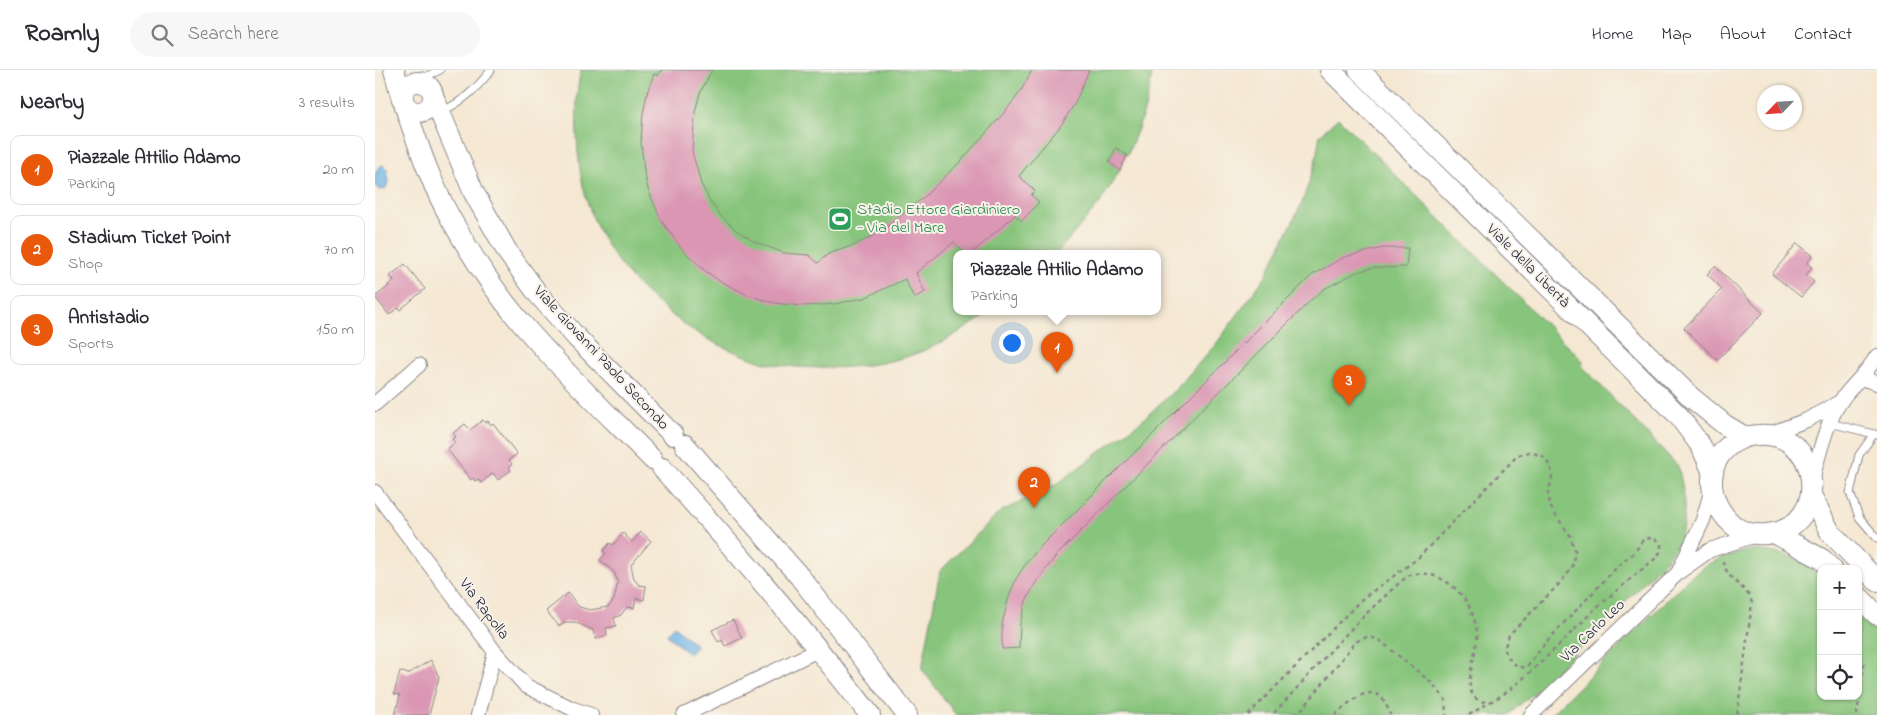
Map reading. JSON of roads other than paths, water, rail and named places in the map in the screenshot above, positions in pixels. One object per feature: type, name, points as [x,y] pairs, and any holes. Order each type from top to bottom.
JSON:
[{"type":"main road","name":"Viale Giovanni Paolo Secondo","points":[[394,70],[404,103],[435,185],[451,218],[481,268],[517,318],[559,365],[657,463],[766,585],[870,715]]},
{"type":"main road","name":"Viale della Libertà","points":[[1330,70],[1678,415],[1701,446],[1712,480],[1716,505],[1726,520],[1740,530],[1765,534],[1822,558],[1828,565]]},
{"type":"main road","name":"Viale della Libertà","points":[[1359,70],[1691,398],[1725,425],[1745,437]]},
{"type":"main road","points":[[404,103],[405,89],[412,83],[423,83],[433,86]]},
{"type":"main road","name":"Viale Giovanni Paolo Secondo","points":[[433,86],[473,193],[508,253],[538,294],[577,338],[679,440],[801,577],[907,715]]},
{"type":"main road","points":[[1712,480],[1719,457],[1730,445],[1745,437],[1757,434],[1769,434],[1785,440],[1798,449],[1807,463],[1811,487],[1830,532],[1877,581]]},
{"type":"main road","name":"Viale Giovanni Paolo Secondo","points":[[657,463],[651,447],[657,438],[662,435],[679,440]]},
{"type":"main road","points":[[657,463],[673,468],[683,462],[686,451],[679,440]]},
{"type":"main road","points":[[1765,534],[1787,528],[1798,520],[1806,508],[1811,487]]},
{"type":"main road","points":[[1862,600],[1877,615]]},
{"type":"main road","points":[[819,649],[845,632]]},
{"type":"street","points":[[1811,487],[1824,439],[1840,402],[1876,361]]},
{"type":"street","points":[[375,404],[419,365]]},
{"type":"street","points":[[1861,378],[1877,383]]},
{"type":"street","points":[[1769,434],[1807,420],[1840,402]]},
{"type":"street","name":"Via Carlo Leo","points":[[1679,572],[1703,520],[1712,480]]},
{"type":"street","name":"Via Rapolla","points":[[375,492],[495,652],[526,686],[573,709],[591,715]]},
{"type":"street","name":"Via Carlo Leo","points":[[1531,715],[1679,572],[1710,550],[1765,534]]},
{"type":"street","points":[[684,715],[819,649]]},
{"type":"street","points":[[478,715],[495,652]]},
{"type":"lane","points":[[433,86],[451,108],[471,94],[490,70]]},
{"type":"lane","points":[[1830,424],[1876,434],[1859,455],[1850,493],[1859,517],[1877,538]]},
{"type":"water","points":[[383,165],[387,169],[389,182],[385,189],[379,190],[375,185],[375,176],[378,168]]},
{"type":"water","points":[[674,626],[697,646],[689,654],[667,635]]},
{"type":"place","name":"Stadio Ettore Giardiniero - Via del Mare","points":[[840,219]]},
{"type":"place","name":"Piazzale Attilio Adamo","points":[[1057,373]]},
{"type":"place","name":"Antistadio","points":[[1349,406]]},
{"type":"place","name":"Stadium Ticket Point","points":[[1034,508]]}]
